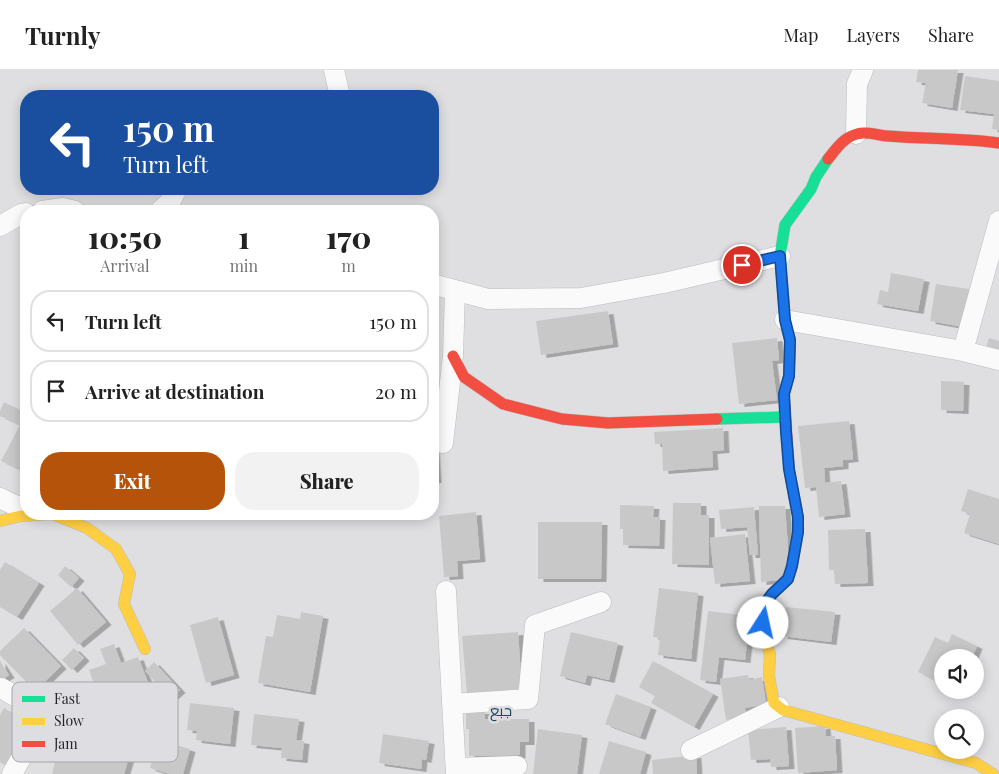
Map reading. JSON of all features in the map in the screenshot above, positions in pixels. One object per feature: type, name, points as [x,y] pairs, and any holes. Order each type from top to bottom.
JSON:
[{"type":"street","points":[[334,70],[339,90]]},
{"type":"street","points":[[856,134],[857,84],[863,70]]},
{"type":"street","points":[[993,774],[976,763],[783,710],[774,703],[772,694],[769,676],[770,654],[764,639],[762,607],[772,594],[788,579],[798,532],[798,517],[789,469],[784,394],[789,376],[790,340],[785,320],[780,256],[785,225],[812,189],[824,163],[843,141],[856,134],[967,139],[999,143]]},
{"type":"street","points":[[0,226],[20,215]]},
{"type":"street","points":[[963,351],[999,221]]},
{"type":"street","points":[[439,286],[488,299],[580,298],[664,283],[780,256]]},
{"type":"street","points":[[443,443],[453,356],[455,290]]},
{"type":"street","points":[[785,320],[963,351],[999,360]]},
{"type":"street","points":[[453,356],[464,377],[503,404],[562,419],[608,423],[786,417]]},
{"type":"street","points":[[0,498],[20,506]]},
{"type":"street","points":[[0,521],[20,516]]},
{"type":"street","points":[[67,520],[87,528],[116,550],[130,574],[124,604],[145,649]]},
{"type":"street","points":[[446,591],[456,771],[517,766]]},
{"type":"street","points":[[452,704],[528,699],[535,625],[600,602]]},
{"type":"street","points":[[1,688],[12,694]]},
{"type":"street","points":[[691,750],[779,707]]},
{"type":"street","points":[[12,774],[19,762]]},
{"type":"building","points":[[918,70],[958,70],[952,108],[922,103],[926,83],[916,82]]},
{"type":"building","points":[[965,76],[999,81],[999,130],[992,129],[994,114],[960,110]]},
{"type":"building","points":[[891,273],[924,279],[918,311],[877,304],[880,290],[888,292]]},
{"type":"building","points":[[936,284],[969,289],[963,327],[930,321]]},
{"type":"building","points":[[608,311],[613,344],[541,355],[536,321]]},
{"type":"building","points":[[777,338],[779,360],[772,361],[777,400],[739,404],[732,343]]},
{"type":"building","points":[[989,338],[999,341],[999,352],[986,348]]},
{"type":"building","points":[[941,381],[964,382],[963,411],[941,410]]},
{"type":"building","points":[[4,402],[20,410],[20,425],[0,416]]},
{"type":"building","points":[[849,421],[853,459],[843,460],[843,466],[824,468],[825,483],[841,481],[845,514],[819,517],[816,487],[805,488],[798,426]]},
{"type":"building","points":[[20,425],[20,469],[1,461]]},
{"type":"building","points":[[723,428],[724,450],[712,451],[713,467],[663,471],[662,444],[655,444],[654,432]]},
{"type":"building","points":[[968,489],[999,499],[999,544],[964,533],[970,514],[961,511]]},
{"type":"building","points":[[673,503],[701,503],[701,515],[709,515],[709,565],[672,564]]},
{"type":"building","points":[[620,505],[654,506],[653,517],[660,517],[659,546],[623,545],[623,529],[620,529]]},
{"type":"building","points":[[759,506],[785,506],[789,564],[778,580],[761,582]]},
{"type":"building","points":[[754,507],[758,555],[750,555],[747,527],[721,529],[719,510]]},
{"type":"building","points":[[476,512],[480,559],[457,561],[458,576],[444,577],[439,516]]},
{"type":"building","points":[[538,522],[602,522],[601,579],[538,579]]},
{"type":"building","points":[[865,529],[868,583],[835,584],[834,570],[829,570],[828,530]]},
{"type":"building","points":[[745,534],[750,581],[715,584],[710,538]]},
{"type":"building","points":[[5,562],[39,583],[17,617],[0,607],[0,570]]},
{"type":"building","points":[[65,566],[79,578],[71,587],[58,575]]},
{"type":"building","points":[[77,588],[106,622],[78,645],[50,611]]},
{"type":"building","points":[[659,588],[698,593],[691,659],[658,655],[660,638],[653,637]]},
{"type":"building","points":[[786,607],[835,612],[831,642],[782,636]]},
{"type":"building","points":[[708,611],[750,616],[745,660],[719,657],[716,682],[700,680]]},
{"type":"building","points":[[301,612],[323,616],[310,692],[258,683],[266,636],[273,637],[277,615],[300,619]]},
{"type":"building","points":[[218,617],[234,675],[206,683],[190,625]]},
{"type":"building","points":[[24,628],[61,666],[44,682],[26,682],[0,655],[0,651]]},
{"type":"building","points":[[518,632],[522,692],[467,695],[462,636]]},
{"type":"building","points":[[571,632],[618,643],[609,680],[587,675],[585,683],[560,676]]},
{"type":"building","points":[[952,634],[977,646],[976,649],[934,649],[934,680],[918,672],[935,637],[948,643]]},
{"type":"building","points":[[114,644],[121,663],[138,657],[148,682],[93,682],[89,670],[106,664],[100,649]]},
{"type":"building","points":[[74,648],[84,658],[72,670],[62,660]]},
{"type":"building","points":[[0,661],[9,675],[1,680],[0,677]]},
{"type":"building","points":[[653,661],[713,694],[694,727],[651,703],[655,696],[639,687]]},
{"type":"building","points":[[154,662],[173,682],[156,682],[145,671]]},
{"type":"building","points":[[748,675],[749,680],[762,677],[766,704],[745,708],[746,717],[726,720],[720,679]]},
{"type":"building","points":[[616,694],[651,707],[640,737],[605,724]]},
{"type":"building","points":[[190,703],[234,708],[230,744],[196,740],[197,731],[187,730]]},
{"type":"building","points":[[4,708],[12,713],[13,762],[9,768],[0,762],[0,715]]},
{"type":"building","points":[[466,711],[485,711],[485,719],[529,719],[529,742],[520,742],[520,755],[469,756],[469,729],[466,729]]},
{"type":"building","points":[[254,714],[299,719],[296,740],[304,741],[302,760],[281,758],[282,748],[251,745]]},
{"type":"building","points":[[825,726],[826,736],[835,736],[837,770],[798,773],[795,728]]},
{"type":"building","points":[[786,727],[789,766],[771,767],[770,759],[751,760],[748,730]]},
{"type":"building","points":[[538,729],[582,735],[577,774],[533,774]]},
{"type":"building","points":[[383,734],[429,741],[426,760],[422,759],[421,769],[379,763]]},
{"type":"building","points":[[609,741],[646,752],[640,774],[599,774]]},
{"type":"building","points":[[178,746],[190,749],[183,774],[170,774],[150,768],[152,762],[178,762]]},
{"type":"building","points":[[696,755],[697,774],[653,774],[652,760]]},
{"type":"building","points":[[55,762],[128,762],[124,774],[52,774]]},
{"type":"traffic: fast","points":[[790,348],[785,320],[780,256],[785,225],[811,189],[816,177],[828,159]]},
{"type":"traffic: fast","points":[[717,419],[785,417]]},
{"type":"traffic: slow","points":[[0,521],[20,516]]},
{"type":"traffic: slow","points":[[67,520],[87,528],[116,549],[130,574],[124,604],[145,649]]},
{"type":"traffic: slow","points":[[792,566],[788,579],[772,594],[762,607],[765,639],[770,654],[769,676],[774,703],[783,710],[976,763],[993,774]]},
{"type":"traffic: jam","points":[[828,159],[844,141],[861,133],[999,143]]},
{"type":"traffic: jam","points":[[790,348],[789,376],[784,394],[789,469],[798,517],[798,532],[792,566]]},
{"type":"traffic: jam","points":[[453,356],[464,377],[503,404],[562,419],[608,423],[717,419]]},
{"type":"district","name":"جبع","points":[[501,711]]},
{"type":"route","points":[[742,265],[780,256],[785,320],[790,340],[789,376],[784,394],[789,469],[798,517],[798,532],[788,579],[772,594],[762,607],[763,623]]}]
